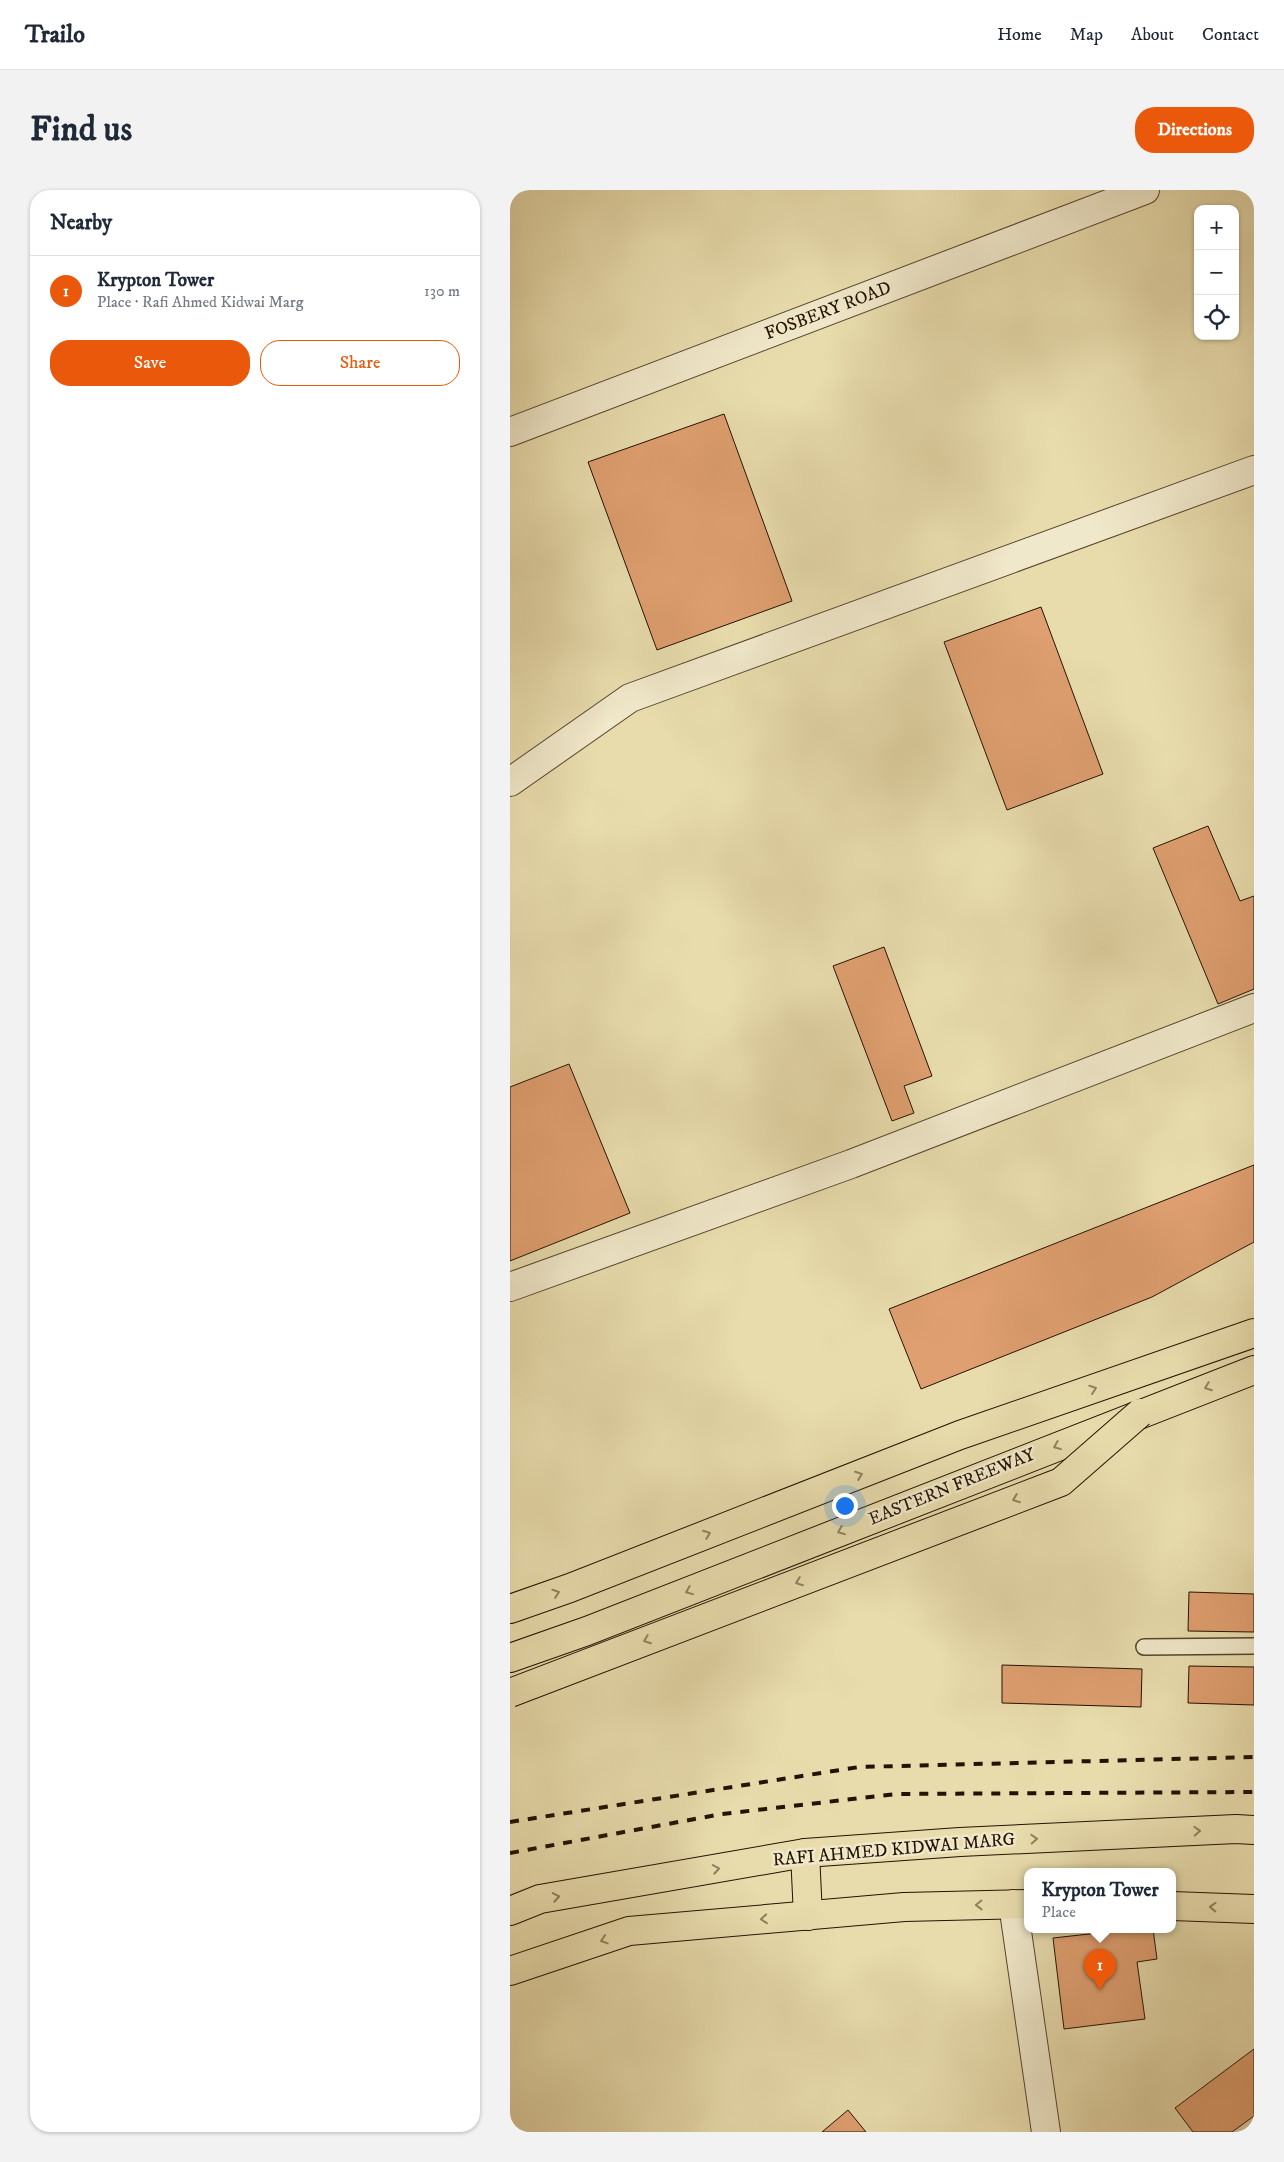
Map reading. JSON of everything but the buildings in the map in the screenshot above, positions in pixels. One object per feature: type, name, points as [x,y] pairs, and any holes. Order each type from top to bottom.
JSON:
[{"type":"main road","points":[[510,1609],[570,1588],[960,1435],[1254,1333]]},
{"type":"main road","name":"EASTERN FREEWAY","points":[[510,1658],[587,1631],[1254,1370]]},
{"type":"main road","points":[[510,1692],[1061,1482],[1140,1413]]},
{"type":"main road","name":"RAFI AHMED KIDWAI MARG","points":[[510,1911],[540,1899],[805,1853],[960,1842],[1236,1829],[1254,1830]]},
{"type":"main road","points":[[805,1853],[808,1916]]},
{"type":"main road","points":[[510,1970],[629,1931],[904,1907],[1020,1904]]},
{"type":"main road","points":[[1176,1906],[1254,1909]]},
{"type":"street","name":"FOSBERY ROAD","points":[[510,432],[1145,190]]},
{"type":"street","points":[[510,782],[630,698],[1254,470]]},
{"type":"street","points":[[510,1287],[851,1164],[1254,1008]]},
{"type":"street","points":[[1020,1904],[1046,2132]]},
{"type":"lane","points":[[1144,1647],[1254,1646]]},
{"type":"railway","points":[[510,1822],[859,1767],[1254,1757]]},
{"type":"railway","points":[[510,1853],[722,1814],[896,1794],[1254,1792]]},
{"type":"place","name":"Krypton Tower","points":[[1100,1990]]}]
